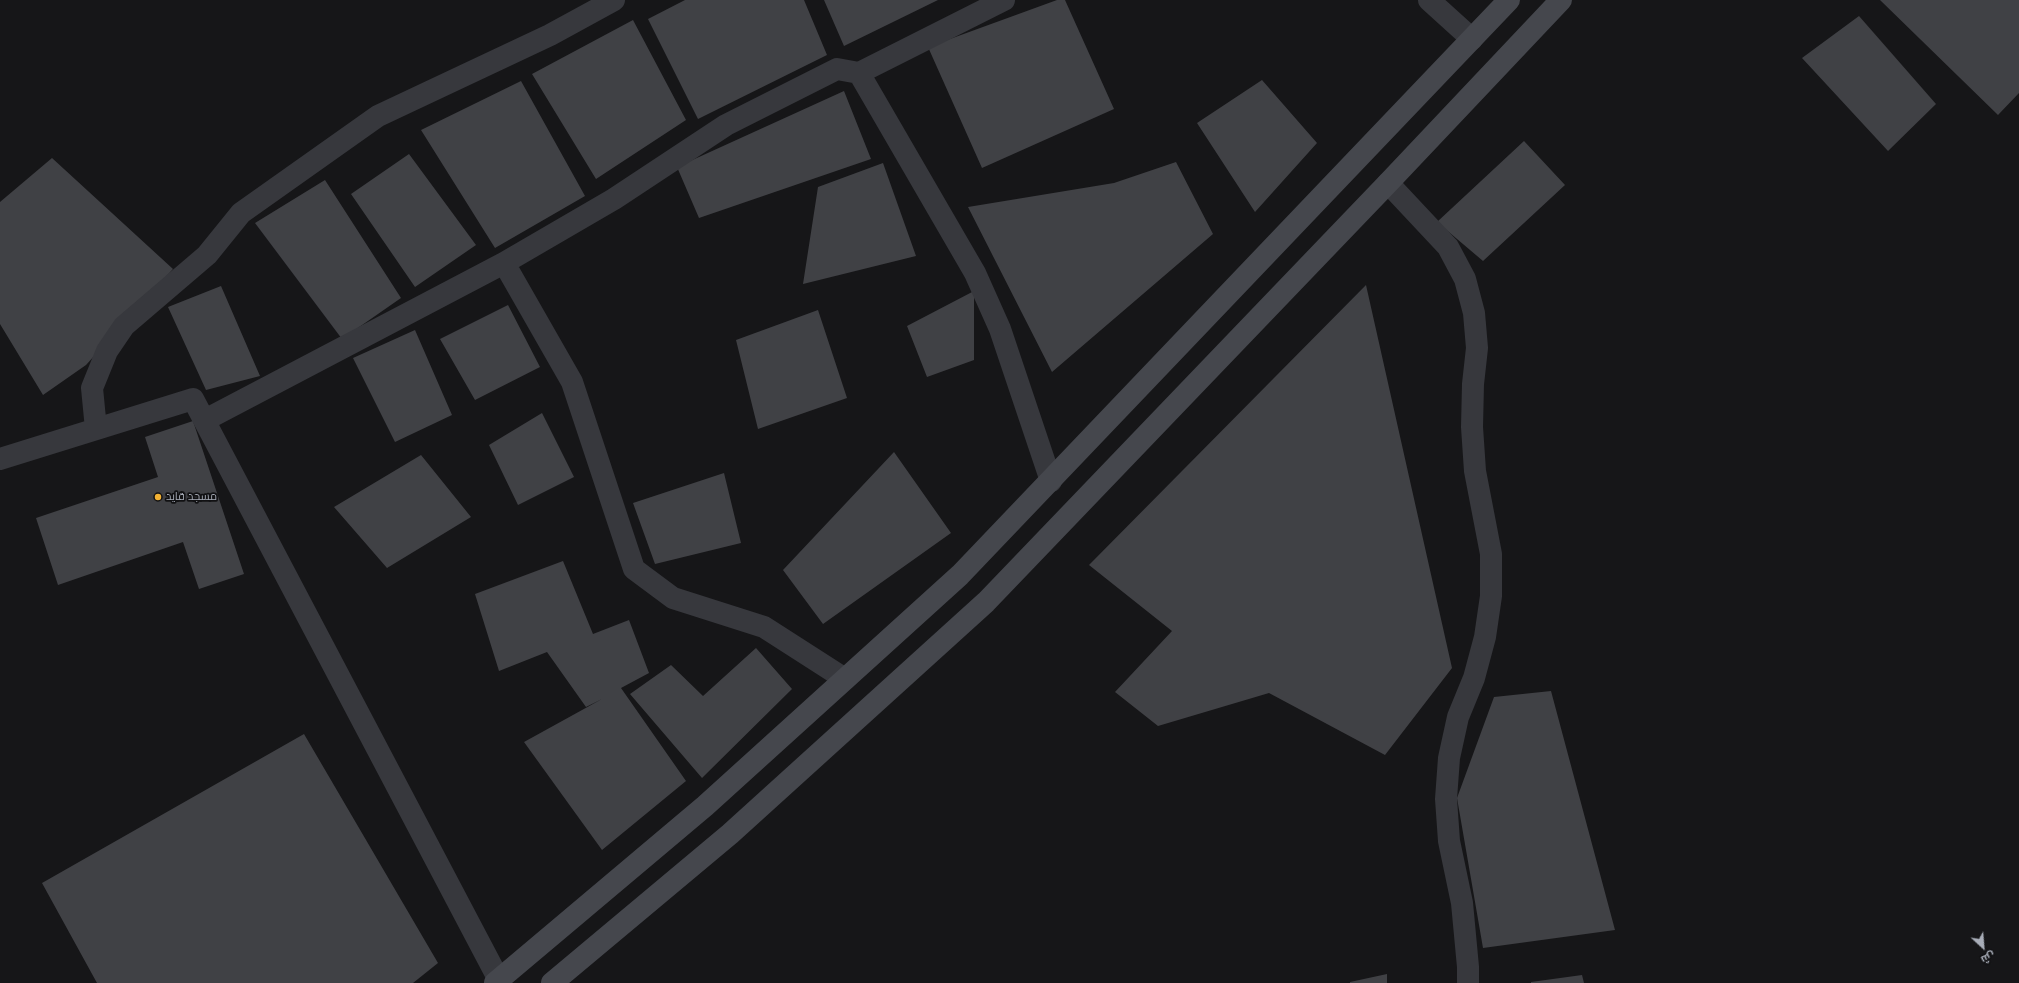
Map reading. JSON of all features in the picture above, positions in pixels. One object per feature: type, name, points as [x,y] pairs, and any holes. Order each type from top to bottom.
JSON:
[{"type":"street","points":[[96,429],[92,388],[107,351],[124,326],[207,255],[241,213],[378,116],[550,34],[614,0]]},
{"type":"street","points":[[205,420],[504,264],[614,199],[726,125],[837,69],[859,73],[1004,0]]},
{"type":"street","points":[[1429,0],[1472,39]]},
{"type":"street","points":[[0,459],[193,399],[497,981],[705,806],[960,575],[1510,0]]},
{"type":"street","points":[[552,983],[730,834],[986,602],[1388,183],[1561,0]]},
{"type":"street","points":[[859,73],[975,273],[1000,329],[1050,481]]},
{"type":"street","points":[[1388,183],[1448,247],[1465,279],[1474,313],[1477,348],[1473,384],[1472,427],[1475,471],[1491,554],[1491,596],[1476,672],[1458,717],[1449,758],[1446,799],[1449,841],[1462,903],[1468,983]]},
{"type":"street","points":[[504,264],[572,382],[634,569],[673,598],[764,627],[845,679]]},
{"type":"building","points":[[685,0],[804,0],[827,55],[698,119],[648,19]]},
{"type":"building","points":[[824,0],[938,0],[844,46]]},
{"type":"building","points":[[1057,0],[1065,0],[1114,109],[982,168],[928,47]]},
{"type":"building","points":[[1880,0],[2019,0],[2019,93],[1998,115]]},
{"type":"building","points":[[1859,16],[1936,104],[1888,151],[1802,58]]},
{"type":"building","points":[[633,20],[686,120],[596,179],[532,74]]},
{"type":"building","points":[[1262,80],[1317,143],[1255,212],[1197,123]]},
{"type":"building","points":[[521,81],[585,196],[495,248],[421,130]]},
{"type":"building","points":[[844,91],[871,159],[699,218],[677,167]]},
{"type":"building","points":[[1524,141],[1565,185],[1483,261],[1437,222]]},
{"type":"building","points":[[409,154],[476,245],[415,287],[351,194]]},
{"type":"building","points":[[52,158],[173,269],[86,365],[43,395],[0,324],[0,202]]},
{"type":"building","points":[[1176,162],[1213,234],[1052,372],[968,207],[1114,183]]},
{"type":"building","points":[[883,163],[916,256],[803,284],[818,187]]},
{"type":"building","points":[[325,180],[401,298],[342,339],[255,223]]},
{"type":"building","points":[[1366,285],[1452,668],[1385,755],[1269,693],[1158,726],[1115,692],[1172,631],[1089,565]]},
{"type":"building","points":[[221,286],[260,376],[206,390],[168,307]]},
{"type":"building","points":[[974,291],[974,360],[927,377],[907,326]]},
{"type":"building","points":[[508,305],[540,367],[475,400],[440,339]]},
{"type":"building","points":[[818,310],[847,398],[758,429],[736,340]]},
{"type":"building","points":[[415,330],[452,415],[395,442],[353,358]]},
{"type":"building","points":[[542,413],[574,477],[518,505],[489,445]]},
{"type":"building","name":"مسجد قايد","points":[[193,421],[244,574],[199,589],[183,542],[58,585],[36,518],[158,477],[145,437]]},
{"type":"building","points":[[894,452],[951,533],[823,624],[783,570]]},
{"type":"building","points":[[421,455],[471,517],[387,568],[334,507]]},
{"type":"building","points":[[724,473],[741,543],[655,564],[633,503]]},
{"type":"building","points":[[563,561],[593,634],[629,620],[649,673],[621,688],[686,781],[602,850],[524,742],[602,699],[586,707],[547,652],[499,671],[475,594]]},
{"type":"building","points":[[756,648],[792,689],[702,778],[630,694],[671,665],[703,696]]},
{"type":"building","points":[[1551,691],[1615,930],[1483,948],[1457,798],[1494,697]]},
{"type":"building","points":[[304,734],[438,963],[413,983],[97,983],[42,883]]},
{"type":"building","points":[[1387,974],[1387,983],[1350,983],[1350,982]]},
{"type":"building","points":[[1582,975],[1584,983],[1531,983],[1531,982]]},
{"type":"place","name":"مسجد قايد","points":[[158,497]]}]
